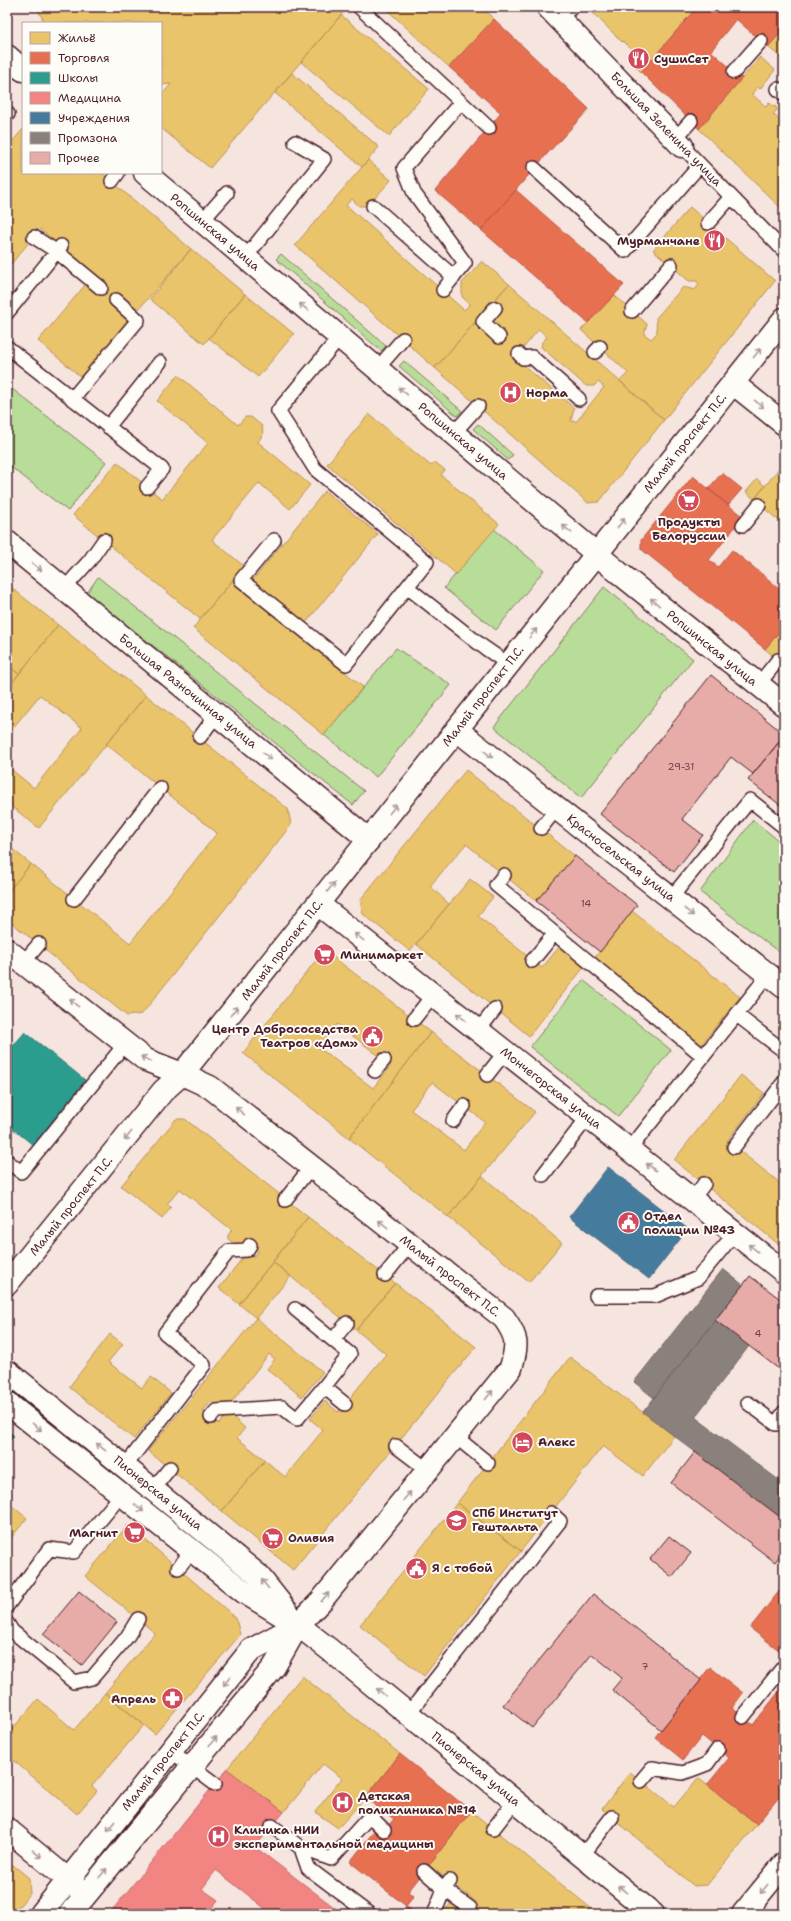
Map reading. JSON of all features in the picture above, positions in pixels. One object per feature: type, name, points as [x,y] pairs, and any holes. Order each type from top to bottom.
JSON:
[{"type":"street","name":"Большая Зеленина улица","points":[[560,11],[679,142]]},
{"type":"street","points":[[7,56],[22,69]]},
{"type":"street","name":"Ропшинская улица","points":[[146,174],[597,554],[784,705]]},
{"type":"street","name":"Малый проспект П.С.","points":[[7,1284],[163,1091],[182,1074],[508,664],[734,384],[784,319]]},
{"type":"street","points":[[734,384],[784,424]]},
{"type":"street","name":"Большая Разночинная улица","points":[[7,542],[369,840]]},
{"type":"street","name":"Красносельская улица","points":[[457,730],[776,981]]},
{"type":"street","name":"Мончегорская улица","points":[[318,904],[629,1150],[698,1192],[735,1233],[784,1272]]},
{"type":"street","points":[[15,956],[146,1060],[182,1074]]},
{"type":"street","name":"Малый проспект П.С.","points":[[70,1914],[274,1667],[298,1625],[321,1601],[511,1368],[516,1346],[513,1331],[504,1318],[409,1245],[210,1087],[182,1074]]},
{"type":"street","name":"Пионерская улица","points":[[7,1371],[258,1575],[298,1625]]},
{"type":"street","name":"Пионерская улица","points":[[7,1403],[244,1592],[298,1625],[653,1914]]},
{"type":"street","name":"Малый проспект П.С.","points":[[41,1914],[251,1650],[298,1625]]},
{"type":"street","points":[[7,1829],[86,1895]]},
{"type":"street","points":[[743,1914],[784,1864]]},
{"type":"lane","points":[[359,7],[489,128]]},
{"type":"lane","points":[[734,72],[761,41]]},
{"type":"lane","points":[[443,290],[465,263],[414,193],[404,168],[461,102]]},
{"type":"lane","points":[[679,142],[691,121]]},
{"type":"lane","points":[[245,258],[324,160],[295,142]]},
{"type":"lane","name":"Большая Зеленина улица","points":[[679,142],[784,252]]},
{"type":"lane","points":[[534,168],[625,251],[700,165]]},
{"type":"lane","points":[[202,221],[227,193]]},
{"type":"lane","points":[[708,223],[731,197]]},
{"type":"lane","points":[[373,206],[454,276]]},
{"type":"lane","points":[[34,237],[58,249],[101,288]]},
{"type":"lane","points":[[7,313],[58,249]]},
{"type":"lane","points":[[632,311],[671,265]]},
{"type":"lane","points":[[72,400],[138,320],[116,300]]},
{"type":"lane","points":[[495,308],[483,322],[499,337]]},
{"type":"lane","points":[[274,540],[241,580],[346,664],[427,562],[315,469],[278,411],[339,338]]},
{"type":"lane","points":[[377,369],[403,339]]},
{"type":"lane","points":[[7,348],[162,469],[147,487]]},
{"type":"lane","points":[[520,358],[532,357],[579,400]]},
{"type":"lane","points":[[108,427],[160,362]]},
{"type":"lane","points":[[453,434],[478,406]]},
{"type":"lane","points":[[744,525],[760,505]]},
{"type":"lane","points":[[64,589],[90,560],[104,540]]},
{"type":"lane","points":[[407,587],[482,646],[508,664]]},
{"type":"lane","points":[[758,685],[778,660]]},
{"type":"lane","points":[[200,737],[217,714]]},
{"type":"lane","points":[[74,899],[160,788]]},
{"type":"lane","points":[[672,898],[750,800],[784,828]]},
{"type":"lane","points":[[541,828],[557,808]]},
{"type":"lane","points":[[504,874],[496,885],[703,1056]]},
{"type":"lane","points":[[532,961],[554,934]]},
{"type":"lane","points":[[15,956],[39,944]]},
{"type":"lane","points":[[629,1150],[736,1015],[776,981]]},
{"type":"lane","points":[[414,1019],[433,995]]},
{"type":"lane","points":[[478,1031],[495,1009]]},
{"type":"lane","points":[[736,1015],[784,1051]]},
{"type":"lane","points":[[7,1161],[21,1172],[125,1044]]},
{"type":"lane","points":[[487,1075],[505,1052]]},
{"type":"lane","points":[[375,1071],[384,1060]]},
{"type":"lane","points":[[734,1147],[784,1082]]},
{"type":"lane","points":[[453,1121],[464,1106]]},
{"type":"lane","points":[[543,1175],[588,1117]]},
{"type":"lane","points":[[285,1200],[311,1167]]},
{"type":"lane","points":[[596,1296],[655,1296],[698,1278],[735,1233]]},
{"type":"lane","points":[[125,1466],[204,1365],[165,1333],[229,1251],[247,1250],[250,1245]]},
{"type":"lane","points":[[385,1275],[409,1245]]},
{"type":"lane","points":[[211,1417],[216,1412],[282,1407],[297,1419],[350,1354],[295,1309]]},
{"type":"lane","points":[[333,1340],[347,1323]]},
{"type":"lane","points":[[324,1387],[345,1404]]},
{"type":"lane","points":[[748,1403],[776,1424],[784,1412]]},
{"type":"lane","points":[[456,1437],[488,1463]]},
{"type":"lane","points":[[396,1446],[428,1471]]},
{"type":"lane","points":[[153,1489],[170,1468]]},
{"type":"lane","points":[[7,1606],[49,1549],[74,1552],[122,1494]]},
{"type":"lane","points":[[408,1714],[560,1521],[551,1513]]},
{"type":"lane","points":[[178,1568],[192,1550]]},
{"type":"lane","points":[[7,1623],[12,1631],[74,1682],[92,1678],[127,1637],[138,1619]]},
{"type":"lane","points":[[743,1717],[782,1671]]},
{"type":"lane","points":[[641,1781],[652,1768],[682,1774],[707,1764],[718,1749]]},
{"type":"lane","points":[[171,1752],[215,1784]]},
{"type":"lane","points":[[493,1829],[515,1801]]},
{"type":"lane","points":[[272,1826],[301,1848],[331,1859],[370,1816],[384,1830]]},
{"type":"lane","points":[[582,1856],[612,1817]]},
{"type":"lane","points":[[301,1848],[308,1868],[369,1914]]},
{"type":"lane","points":[[424,1871],[447,1885],[470,1908]]},
{"type":"lane","points":[[434,1914],[447,1885]]},
{"type":"green space","points":[[281,254],[386,346],[381,351],[276,259]]},
{"type":"green space","points":[[404,361],[462,411],[457,416],[399,366]]},
{"type":"green space","points":[[7,385],[106,462],[68,511],[7,464]]},
{"type":"green space","points":[[478,424],[513,455],[508,460],[473,429]]},
{"type":"green space","points":[[494,529],[544,570],[496,630],[444,588]]},
{"type":"green space","points":[[98,577],[364,791],[353,805],[87,593]]},
{"type":"green space","points":[[604,587],[693,659],[581,798],[494,727]]},
{"type":"green space","points":[[396,648],[451,685],[376,777],[324,735]]},
{"type":"green space","points":[[753,820],[784,845],[784,956],[700,892]]},
{"type":"green space","points":[[583,980],[671,1050],[618,1116],[530,1047]]},
{"type":"building: Жильё","points":[[36,7],[348,7],[210,168],[162,129],[162,95],[171,84],[162,85],[162,22],[44,22]]},
{"type":"building: Жильё","points":[[384,7],[481,7],[494,19],[449,67]]},
{"type":"building: Жильё","points":[[587,7],[697,7],[641,72],[628,59],[634,52]]},
{"type":"building: Жильё","points":[[341,15],[429,89],[389,136],[301,62]]},
{"type":"building: Жильё","points":[[784,29],[784,60],[768,47]]},
{"type":"building: Жильё","points":[[760,57],[775,70],[760,89],[757,87],[752,94],[766,107],[769,103],[776,107],[777,110],[773,114],[784,124],[784,211],[699,129]]},
{"type":"building: Жильё","points":[[292,73],[379,147],[362,167],[275,93]]},
{"type":"building: Жильё","points":[[22,130],[22,174],[103,174],[191,249],[138,310],[120,295],[112,305],[130,320],[81,377],[38,341],[86,284],[105,283],[40,229],[7,269],[7,148]]},
{"type":"building: Жильё","points":[[368,160],[391,180],[368,206],[359,206],[352,199],[346,205],[464,310],[470,304],[462,297],[462,283],[482,261],[509,284],[435,368],[295,245]]},
{"type":"building: Жильё","points":[[690,207],[775,281],[664,420],[620,381],[628,373],[581,330],[614,295],[647,324],[644,334],[651,339],[657,333],[656,318],[683,287],[695,290],[699,284],[696,281],[689,281],[653,250]]},
{"type":"building: Жильё","points":[[191,249],[245,294],[204,344],[150,299]]},
{"type":"building: Жильё","points":[[509,284],[664,420],[599,502],[588,503],[435,368],[477,320],[488,329],[494,326],[492,321],[504,308],[495,299]],"holes":[[[539,329],[547,337],[542,342],[541,347],[586,386],[594,386],[598,382],[604,387],[577,421],[571,421],[574,408],[515,358]]]},
{"type":"building: Жильё","points":[[245,294],[294,334],[258,377],[209,338]]},
{"type":"building: Жильё","points":[[178,375],[238,425],[245,417],[251,417],[262,426],[263,434],[258,442],[310,485],[290,509],[259,483],[212,540],[244,566],[200,619],[73,515],[117,462],[162,499],[208,443],[157,401]]},
{"type":"building: Жильё","points":[[369,414],[431,466],[435,462],[445,470],[441,475],[499,524],[456,574],[327,464]]},
{"type":"building: Жильё","points":[[784,462],[784,525],[754,500]]},
{"type":"building: Жильё","points":[[757,479],[765,486],[754,499],[746,492]]},
{"type":"building: Жильё","points":[[325,491],[378,534],[305,624],[252,581]]},
{"type":"building: Жильё","points":[[233,580],[363,687],[324,735],[193,628]]},
{"type":"building: Жильё","points":[[7,584],[58,625],[19,674],[7,665]]},
{"type":"building: Жильё","points":[[58,625],[146,695],[39,828],[7,803],[7,766],[34,788],[82,728],[40,695],[7,735],[7,689]]},
{"type":"building: Жильё","points":[[784,626],[784,665],[765,649]]},
{"type":"building: Жильё","points":[[7,665],[19,674],[7,689]]},
{"type":"building: Жильё","points":[[146,695],[288,809],[291,825],[142,1014],[127,1016],[7,919],[7,893],[31,864],[130,943],[217,833],[106,744]]},
{"type":"building: Жильё","points":[[466,770],[575,856],[536,901],[466,844],[430,886],[449,904],[410,951],[363,914],[360,900]]},
{"type":"building: Жильё","points":[[7,845],[31,864],[7,893]]},
{"type":"building: Жильё","points":[[470,879],[493,897],[478,916],[542,968],[560,946],[585,966],[529,1036],[416,944]]},
{"type":"building: Жильё","points":[[632,911],[740,997],[700,1046],[593,960]]},
{"type":"building: Жильё","points":[[324,950],[431,1032],[349,1138],[243,1053]],"holes":[[[337,1024],[391,1065],[373,1088],[319,1048]]]},
{"type":"building: Жильё","points":[[431,1032],[535,1112],[448,1217],[349,1138]],"holes":[[[432,1082],[485,1122],[464,1150],[411,1110]]]},
{"type":"building: Жильё","points":[[741,1075],[764,1093],[727,1141],[784,1186],[784,1235],[777,1243],[674,1160]]},
{"type":"building: Жильё","points":[[176,1119],[185,1119],[308,1217],[239,1304],[219,1288],[244,1256],[254,1256],[258,1251],[246,1242],[243,1246],[238,1247],[228,1239],[228,1235],[232,1230],[180,1189],[167,1204],[171,1207],[162,1219],[121,1186]]},
{"type":"building: Жильё","points":[[482,1176],[562,1243],[529,1282],[448,1217]]},
{"type":"building: Жильё","points":[[308,1217],[395,1283],[356,1330],[273,1262]]},
{"type":"building: Жильё","points":[[784,1235],[784,1249],[777,1243]]},
{"type":"building: Жильё","points":[[273,1262],[291,1276],[256,1318],[239,1304]]},
{"type":"building: Жильё","points":[[395,1283],[476,1347],[293,1570],[222,1511],[265,1460],[285,1477],[323,1430],[310,1419],[325,1401],[338,1412],[386,1354],[356,1330]]},
{"type":"building: Жильё","points":[[256,1318],[323,1372],[302,1397],[267,1369],[275,1359],[269,1354],[230,1404],[214,1404],[211,1402],[203,1411],[219,1424],[228,1413],[245,1428],[237,1438],[265,1460],[222,1511],[148,1451]]},
{"type":"building: Жильё","points":[[110,1334],[123,1344],[108,1362],[142,1388],[151,1377],[171,1393],[134,1439],[69,1387]]},
{"type":"building: Жильё","points":[[570,1357],[674,1436],[643,1476],[603,1446],[521,1551],[457,1503]]},
{"type":"building: Жильё","points":[[7,1502],[27,1518],[7,1543]]},
{"type":"building: Жильё","points":[[457,1503],[521,1551],[424,1676],[360,1625]]},
{"type":"building: Жильё","points":[[128,1525],[236,1618],[240,1635],[155,1734],[105,1693],[155,1633],[85,1576]]},
{"type":"building: Жильё","points":[[302,1676],[400,1754],[365,1798],[338,1828],[315,1812],[342,1778],[323,1764],[284,1812],[227,1769]]},
{"type":"building: Жильё","points":[[105,1693],[144,1725],[92,1786],[97,1791],[77,1814],[7,1755],[7,1735],[38,1699],[74,1730]]},
{"type":"building: Жильё","points":[[630,1772],[674,1807],[698,1778],[757,1824],[707,1885],[694,1886],[602,1809]]},
{"type":"building: Жильё","points":[[471,1811],[598,1914],[466,1914],[476,1902],[429,1865]]},
{"type":"building: Жильё","points":[[7,1860],[29,1878],[30,1894],[12,1914],[7,1914]]},
{"type":"building: Жильё","points":[[451,1903],[465,1914],[442,1914]]},
{"type":"building: Торговля","points":[[697,7],[784,7],[784,29],[768,47],[736,19],[711,51],[742,78],[699,129],[641,72]]},
{"type":"building: Торговля","points":[[494,19],[589,109],[547,154],[481,230],[435,191],[501,113],[449,67]]},
{"type":"building: Торговля","points":[[516,190],[624,285],[588,323],[481,230]]},
{"type":"building: Торговля","points":[[722,473],[742,489],[728,505],[708,489]]},
{"type":"building: Торговля","points":[[693,476],[743,517],[709,560],[718,567],[732,550],[784,592],[784,626],[765,649],[641,549],[641,540]]},
{"type":"building: Торговля","points":[[784,1585],[784,1654],[750,1628]]},
{"type":"building: Торговля","points":[[710,1667],[743,1693],[732,1708],[753,1725],[784,1685],[784,1791],[757,1824],[707,1785],[729,1758],[702,1736],[683,1760],[655,1737]]},
{"type":"building: Торговля","points":[[400,1754],[471,1811],[408,1892],[414,1896],[406,1906],[350,1862],[374,1831],[380,1835],[394,1819],[365,1798]]},
{"type":"building: Школы","points":[[25,1032],[85,1080],[33,1145],[7,1124],[7,1041],[13,1046]]},
{"type":"building: Школы","points":[[7,1430],[14,1436],[7,1444]]},
{"type":"building: Медицина","name":"Клиника НИИ экспериментальной медицины","points":[[227,1769],[284,1812],[255,1847],[343,1914],[272,1914],[216,1870],[202,1889],[218,1900],[207,1914],[109,1914]]},
{"type":"building: Медицина","points":[[406,1906],[416,1914],[399,1914]]},
{"type":"building: Учреждения","name":"Отдел полиции №43","points":[[608,1167],[688,1229],[649,1279],[569,1217]]},
{"type":"building: Промзона","points":[[723,1269],[743,1285],[654,1398],[634,1382]]},
{"type":"building: Промзона","points":[[715,1320],[749,1346],[695,1417],[784,1484],[784,1520],[643,1412]]},
{"type":"building: Прочее","points":[[711,675],[784,734],[784,736],[753,774],[731,757],[682,819],[703,835],[674,872],[600,814]]},
{"type":"building: Прочее","points":[[784,736],[784,808],[748,780]]},
{"type":"building: Прочее","points":[[575,856],[637,905],[600,952],[536,901]]},
{"type":"building: Прочее","points":[[750,1276],[784,1302],[784,1373],[715,1320]]},
{"type":"building: Прочее","points":[[695,1452],[784,1520],[784,1550],[775,1562],[671,1483]]},
{"type":"building: Прочее","points":[[669,1536],[691,1553],[672,1577],[650,1559]]},
{"type":"building: Прочее","points":[[79,1591],[117,1622],[82,1665],[43,1634]]},
{"type":"building: Прочее","points":[[593,1594],[701,1680],[661,1730],[612,1690],[622,1678],[592,1654],[532,1728],[503,1705]]},
{"type":"place","name":"СушиСет","points":[[639,59]]},
{"type":"place","name":"Мурманчане","points":[[715,241]]},
{"type":"place","name":"Норма","points":[[511,393]]},
{"type":"place","name":"Продукты Белоруссии","points":[[689,501]]},
{"type":"place","name":"Минимаркет","points":[[325,955]]},
{"type":"place","name":"Центр Добрососедства Театров «Дом»","points":[[373,1036]]},
{"type":"place","name":"Отдел полиции №43","points":[[629,1223]]},
{"type":"place","name":"Алекс","points":[[523,1442]]},
{"type":"place","name":"СПб Институт Гештальта","points":[[456,1520]]},
{"type":"place","name":"Магнит","points":[[134,1533]]},
{"type":"place","name":"Оливия","points":[[272,1538]]},
{"type":"place","name":"Я с тобой","points":[[416,1568]]},
{"type":"place","name":"Апрель","points":[[172,1699]]},
{"type":"place","name":"Детская поликлиника №14","points":[[343,1803]]},
{"type":"place","name":"Клиника НИИ экспериментальной медицины","points":[[218,1837]]}]
